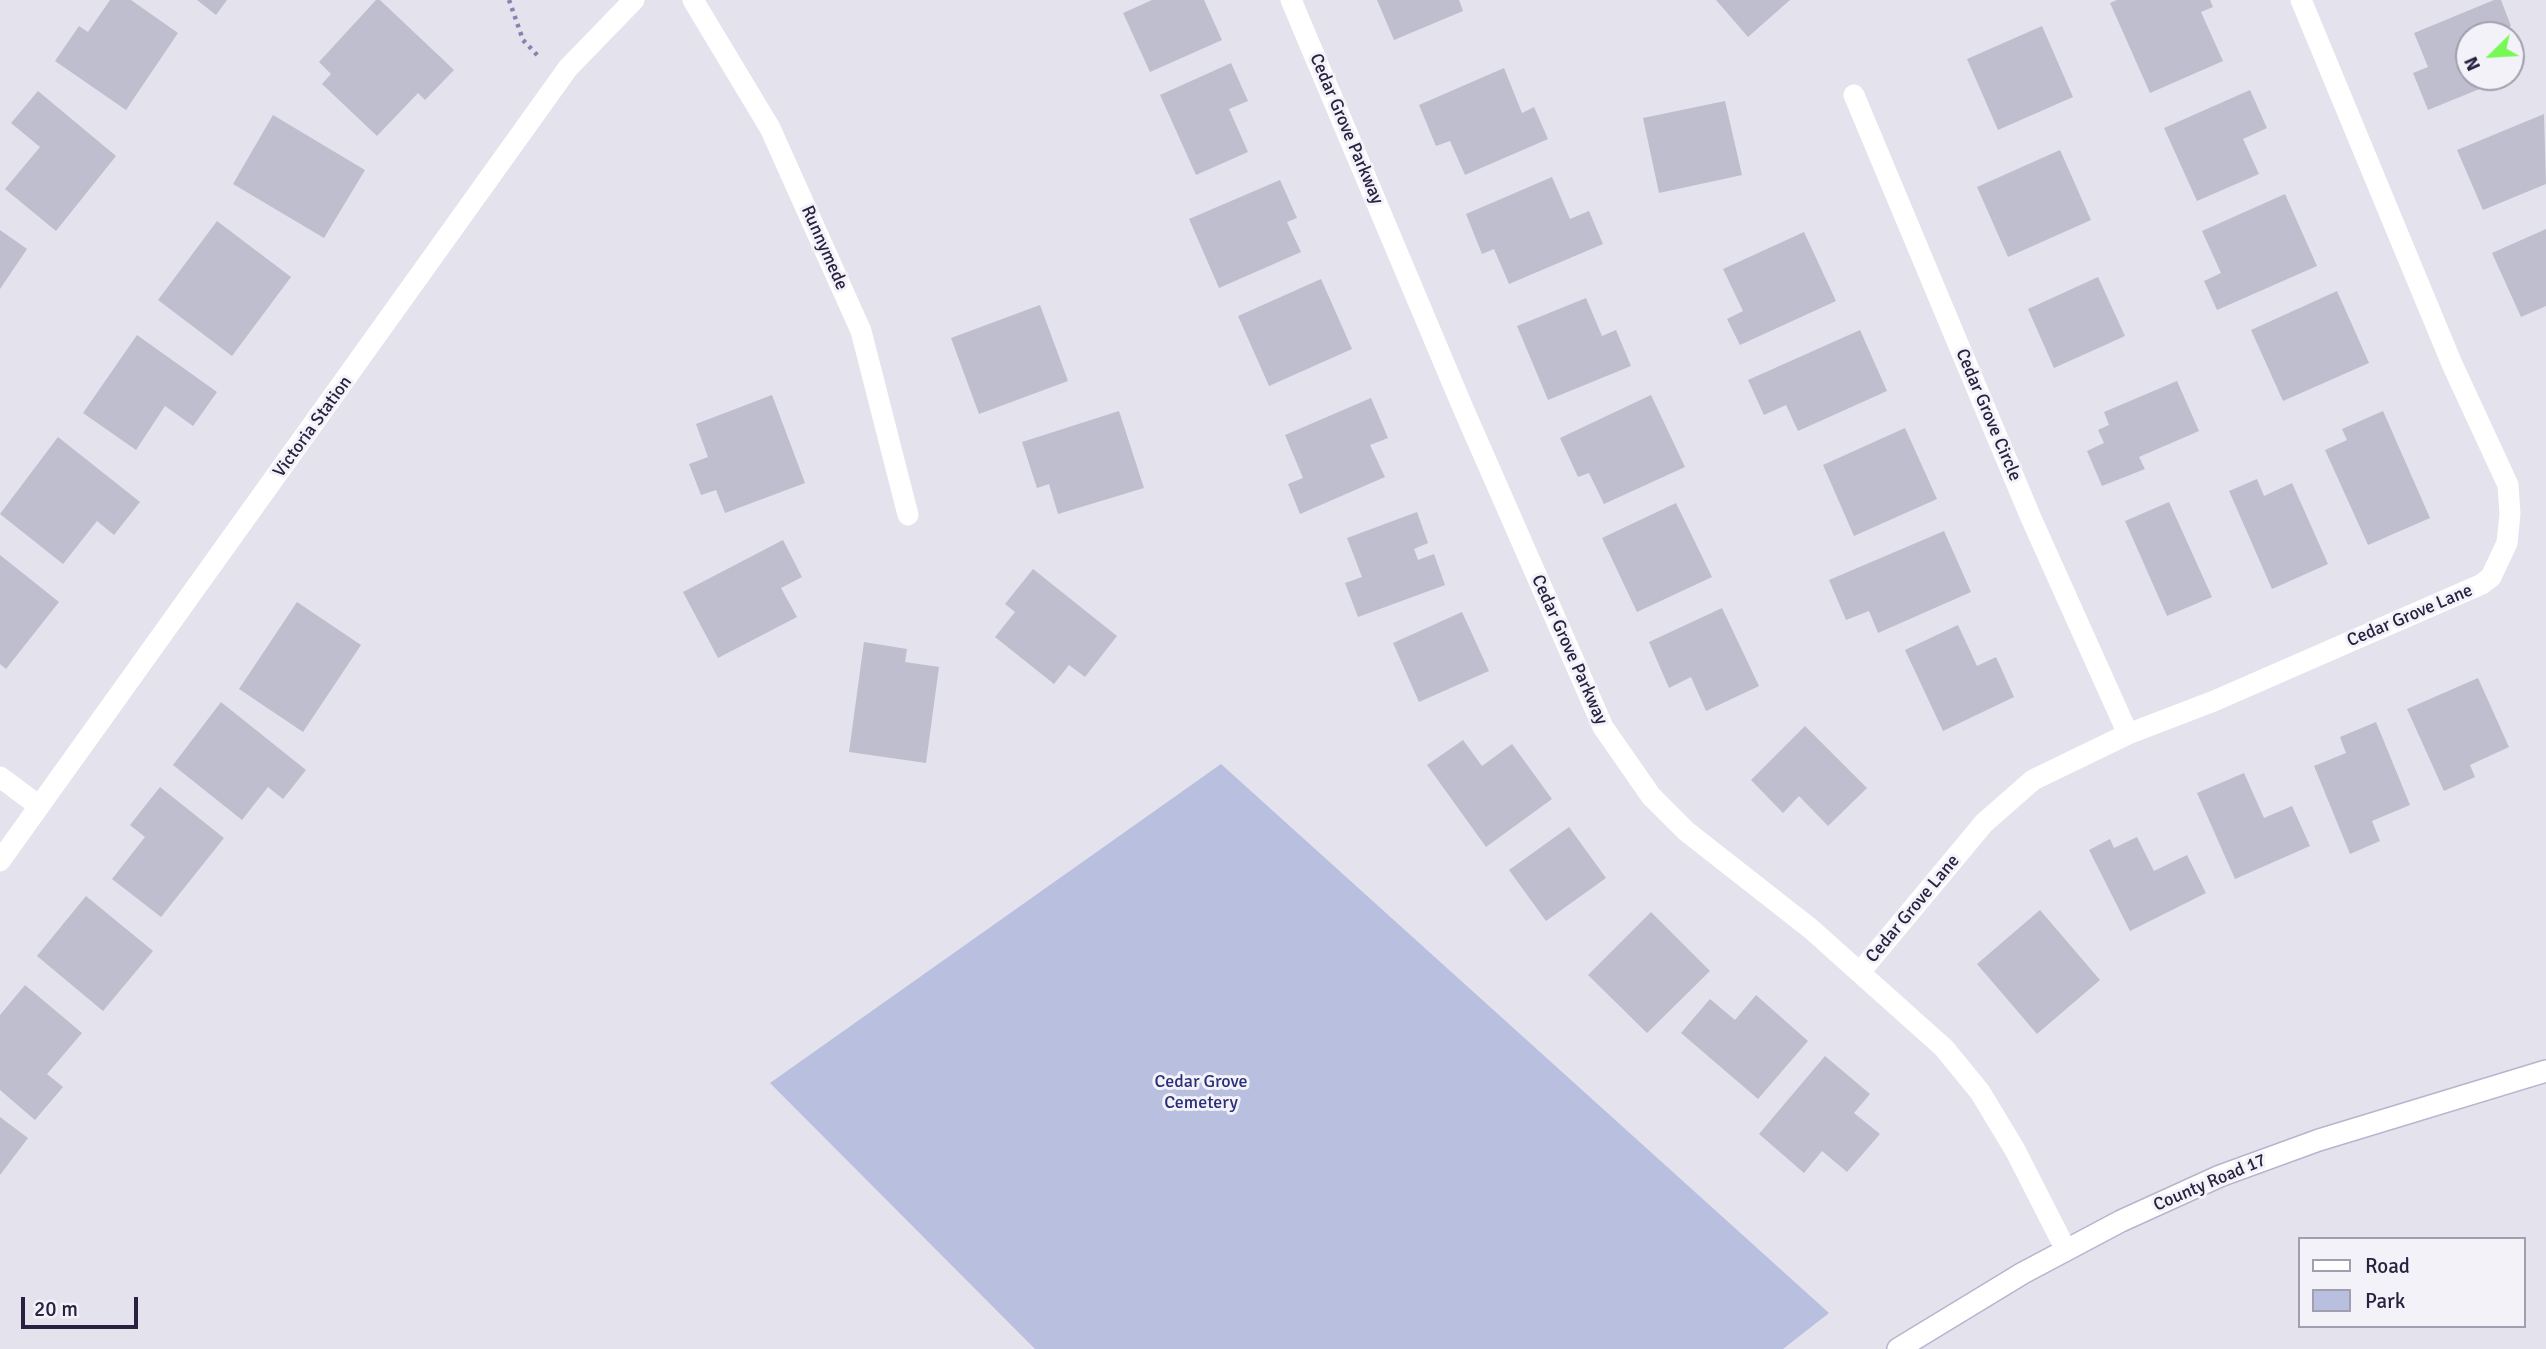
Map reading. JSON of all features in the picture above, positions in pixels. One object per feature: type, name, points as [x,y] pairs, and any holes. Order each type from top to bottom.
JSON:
[{"type":"street","name":"Victoria Station","points":[[0,861],[560,79],[634,0]]},
{"type":"street","name":"Runnymede","points":[[693,0],[770,128],[861,331],[908,515]]},
{"type":"street","name":"Cedar Grove Parkway","points":[[1291,0],[1468,420],[1603,727],[1651,796],[1686,831],[1860,972],[1944,1048],[1980,1092],[2015,1150],[2066,1250]]},
{"type":"street","name":"Cedar Grove Lane","points":[[1860,972],[1994,815],[2033,780],[2128,734],[2214,701],[2482,584],[2491,577],[2507,543],[2510,514],[2508,485],[2452,364],[2301,0]]},
{"type":"street","name":"Cedar Grove Circle","points":[[1854,95],[2031,518],[2128,734]]},
{"type":"street","points":[[0,777],[39,806]]},
{"type":"street","name":"County Road 17","points":[[1899,1349],[2066,1250],[2220,1176],[2319,1140],[2546,1071]]},
{"type":"path","points":[[509,0],[523,40],[560,79]]},
{"type":"green space","name":"Cedar Grove Cemetery","points":[[1221,764],[1829,1313],[1783,1349],[1035,1349],[770,1083]]},
{"type":"building","points":[[110,0],[131,0],[178,33],[126,110],[55,61],[79,26],[88,32]]},
{"type":"building","points":[[197,0],[227,0],[216,15]]},
{"type":"building","points":[[376,0],[380,0],[454,70],[425,100],[418,93],[377,136],[322,84],[331,74],[319,62]]},
{"type":"building","points":[[1152,0],[1204,0],[1222,40],[1150,72],[1123,13]]},
{"type":"building","points":[[1377,0],[1459,0],[1463,11],[1394,40]]},
{"type":"building","points":[[1716,0],[1790,0],[1748,37]]},
{"type":"building","points":[[2117,0],[2210,0],[2213,7],[2201,12],[2223,61],[2150,93],[2110,3]]},
{"type":"building","points":[[2494,0],[2501,0],[2509,21],[2455,21],[2455,91],[2475,91],[2428,110],[2413,73],[2428,67],[2414,33]]},
{"type":"building","points":[[2042,26],[2073,97],[1998,130],[1967,59]]},
{"type":"building","points":[[1231,63],[1248,101],[1229,109],[1248,152],[1196,175],[1160,95]]},
{"type":"building","points":[[1504,68],[1522,113],[1534,107],[1548,139],[1465,175],[1450,141],[1436,146],[1419,105]]},
{"type":"building","points":[[2250,90],[2267,128],[2243,139],[2259,174],[2197,201],[2164,128]]},
{"type":"building","points":[[38,91],[116,156],[56,231],[5,189],[40,147],[11,123]]},
{"type":"building","points":[[1725,101],[1742,175],[1659,193],[1643,118]]},
{"type":"building","points":[[2544,114],[2546,184],[2483,210],[2457,150]]},
{"type":"building","points":[[273,115],[365,170],[324,238],[233,184]]},
{"type":"building","points":[[2060,150],[2091,220],[2008,257],[1977,187]]},
{"type":"building","points":[[1552,177],[1570,219],[1589,211],[1603,244],[1509,284],[1494,249],[1482,254],[1466,214]]},
{"type":"building","points":[[1280,180],[1297,218],[1287,222],[1301,252],[1219,288],[1189,219]]},
{"type":"building","points":[[2285,194],[2317,266],[2217,310],[2204,281],[2221,273],[2202,231]]},
{"type":"building","points":[[217,221],[291,277],[232,356],[158,300]]},
{"type":"building","points":[[2546,229],[2546,306],[2521,317],[2492,253]]},
{"type":"building","points":[[0,230],[27,249],[0,289]]},
{"type":"building","points":[[1804,232],[1836,301],[1740,345],[1727,319],[1743,311],[1723,269]]},
{"type":"building","points":[[2098,277],[2125,336],[2054,368],[2028,309]]},
{"type":"building","points":[[1321,279],[1352,349],[1269,386],[1238,316]]},
{"type":"building","points":[[2337,291],[2369,363],[2283,401],[2251,330]]},
{"type":"building","points":[[1586,298],[1602,336],[1616,330],[1631,366],[1548,400],[1517,326]]},
{"type":"building","points":[[1040,305],[1068,381],[979,414],[951,338]]},
{"type":"building","points":[[1860,330],[1887,391],[1798,431],[1786,405],[1764,415],[1748,380]]},
{"type":"building","points":[[137,335],[217,392],[193,426],[165,406],[136,450],[83,413]]},
{"type":"building","points":[[2177,381],[2199,431],[2139,457],[2145,469],[2102,486],[2087,451],[2104,443],[2098,430],[2109,425],[2104,412]]},
{"type":"building","points":[[772,395],[805,483],[725,513],[716,490],[701,495],[689,464],[708,457],[696,424]]},
{"type":"building","points":[[1651,395],[1685,467],[1604,504],[1589,473],[1578,477],[1560,438]]},
{"type":"building","points":[[1371,398],[1388,438],[1370,445],[1385,477],[1300,514],[1288,484],[1303,478],[1285,435]]},
{"type":"building","points":[[1119,411],[1144,488],[1058,514],[1049,484],[1037,488],[1022,442]]},
{"type":"building","points":[[2383,411],[2430,518],[2368,545],[2325,450],[2347,440],[2342,429]]},
{"type":"building","points":[[1905,428],[1937,499],[1854,536],[1823,465]]},
{"type":"building","points":[[58,437],[140,502],[114,535],[97,521],[63,564],[0,514]]},
{"type":"building","points":[[2257,479],[2264,496],[2292,483],[2328,564],[2272,589],[2229,491]]},
{"type":"building","points":[[2169,502],[2212,597],[2167,616],[2125,521]]},
{"type":"building","points":[[1676,503],[1712,577],[1637,612],[1602,538]]},
{"type":"building","points":[[1417,512],[1428,543],[1414,549],[1418,560],[1434,554],[1445,585],[1358,617],[1345,583],[1362,577],[1347,538]]},
{"type":"building","points":[[1944,531],[1971,592],[1878,633],[1869,611],[1846,620],[1829,580]]},
{"type":"building","points":[[783,540],[802,577],[781,588],[797,617],[718,658],[683,592]]},
{"type":"building","points":[[0,555],[59,602],[6,669],[0,664]]},
{"type":"building","points":[[1033,569],[1117,636],[1085,677],[1069,665],[1054,684],[995,637],[1015,612],[1005,604]]},
{"type":"building","points":[[297,602],[361,645],[303,732],[239,689]]},
{"type":"building","points":[[1722,608],[1759,686],[1706,711],[1691,677],[1669,688],[1649,642]]},
{"type":"building","points":[[1462,612],[1489,671],[1419,702],[1393,643]]},
{"type":"building","points":[[1958,625],[1977,666],[1996,657],[2014,697],[1943,731],[1905,650]]},
{"type":"building","points":[[864,642],[907,649],[905,662],[939,667],[926,763],[849,752]]},
{"type":"building","points":[[2478,678],[2509,747],[2470,765],[2475,777],[2444,791],[2407,709]]},
{"type":"building","points":[[221,702],[306,770],[283,799],[268,787],[242,820],[173,765]]},
{"type":"building","points":[[2376,722],[2410,805],[2372,821],[2380,841],[2350,854],[2314,766],[2346,753],[2340,737]]},
{"type":"building","points":[[1805,726],[1867,788],[1828,826],[1799,796],[1783,813],[1751,780]]},
{"type":"building","points":[[1463,740],[1482,766],[1512,744],[1552,799],[1486,847],[1427,765]]},
{"type":"building","points":[[2244,773],[2264,818],[2292,806],[2310,846],[2235,879],[2197,793]]},
{"type":"building","points":[[160,787],[224,838],[161,917],[112,879],[145,837],[130,825]]},
{"type":"building","points":[[1569,827],[1606,878],[1546,921],[1509,870]]},
{"type":"building","points":[[2137,837],[2154,871],[2187,855],[2206,893],[2130,931],[2089,850],[2110,839],[2114,848]]},
{"type":"building","points":[[86,896],[153,951],[103,1011],[37,956]]},
{"type":"building","points":[[2040,910],[2100,980],[2037,1034],[1977,964]]},
{"type":"building","points":[[1651,912],[1710,971],[1647,1033],[1588,975]]},
{"type":"building","points":[[25,985],[82,1033],[47,1074],[63,1087],[35,1120],[0,1090],[0,1015]]},
{"type":"building","points":[[1756,995],[1808,1041],[1758,1099],[1681,1033],[1710,999],[1735,1020]]},
{"type":"building","points":[[1825,1056],[1870,1094],[1854,1113],[1880,1134],[1847,1172],[1822,1151],[1804,1173],[1759,1134]]},
{"type":"building","points":[[0,1117],[28,1138],[0,1175]]}]
